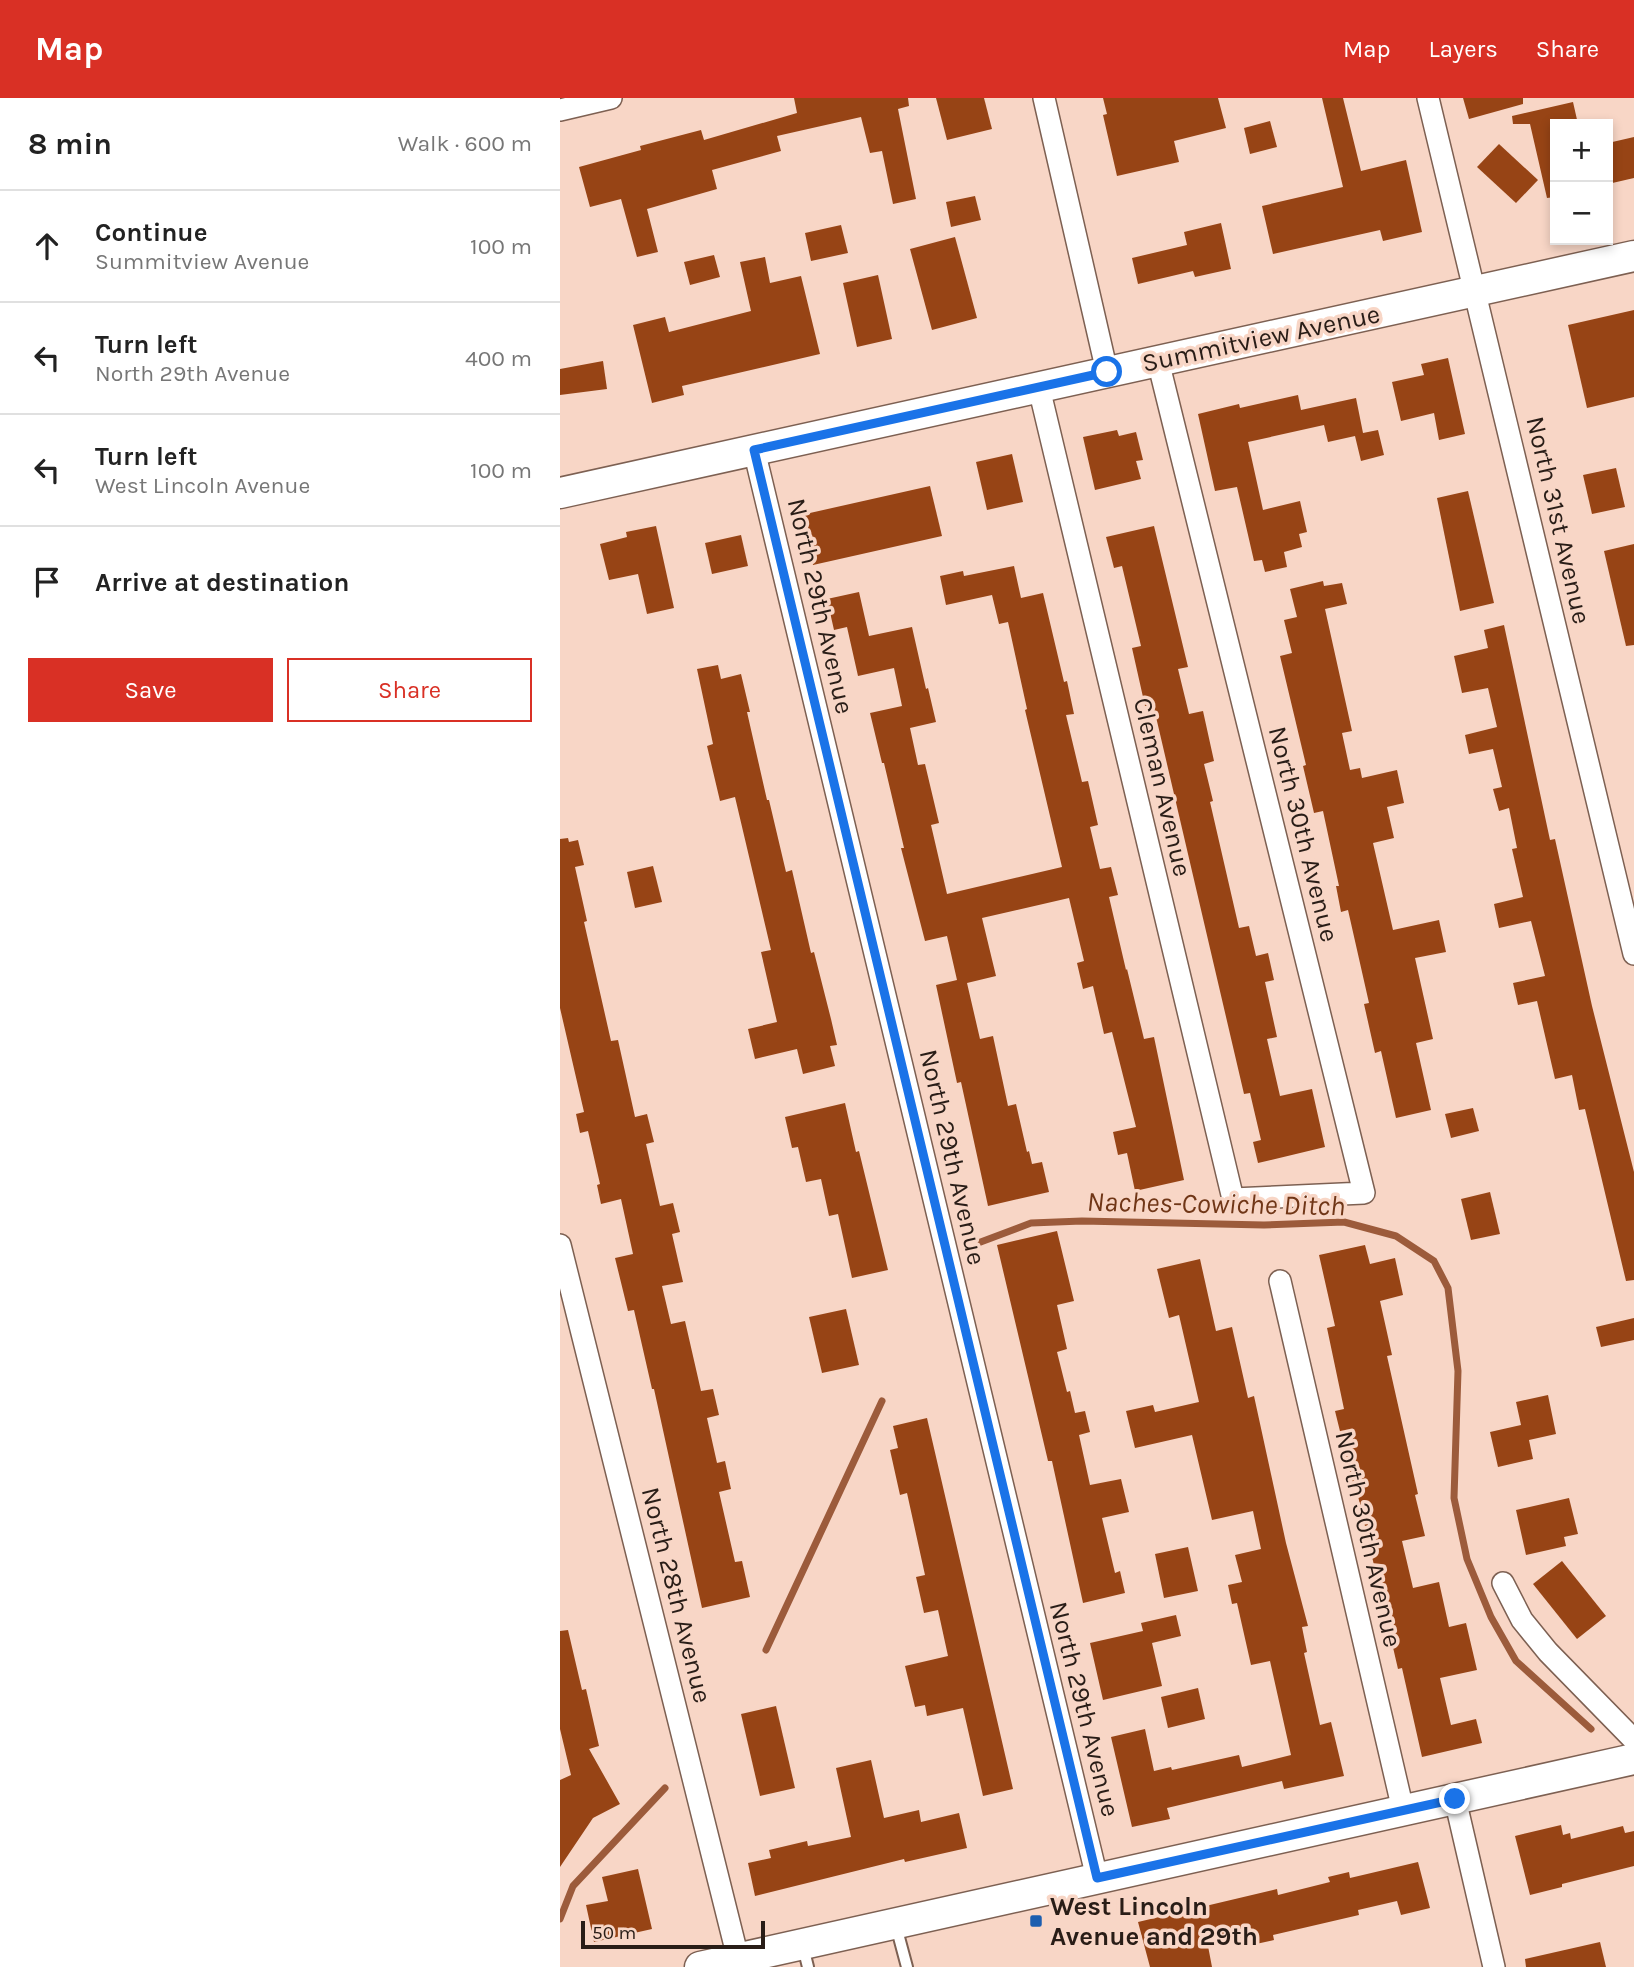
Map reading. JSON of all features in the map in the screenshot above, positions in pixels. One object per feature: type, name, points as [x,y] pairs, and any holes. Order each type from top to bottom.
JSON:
[{"type":"main road","name":"Summitview Avenue","points":[[560,493],[1634,256]]},
{"type":"main road","points":[[700,1967],[738,1958],[805,1956],[896,1923],[1634,1759]]},
{"type":"street","points":[[560,110],[611,98]]},
{"type":"street","points":[[1044,98],[1107,372]]},
{"type":"street","name":"North 31st Avenue","points":[[1428,98],[1634,954]]},
{"type":"street","name":"North 30th Avenue","points":[[1158,361],[1364,1194],[1233,1199]]},
{"type":"street","name":"Cleman Avenue","points":[[1039,388],[1233,1199]]},
{"type":"street","name":"North 29th Avenue","points":[[754,450],[1097,1878]]},
{"type":"street","name":"North 28th Avenue","points":[[560,1245],[738,1958]]},
{"type":"street","name":"North 30th Avenue","points":[[1280,1281],[1403,1810]]},
{"type":"street","points":[[1503,1583],[1522,1620],[1548,1652],[1634,1740]]},
{"type":"street","points":[[1455,1799],[1494,1967]]},
{"type":"lane","points":[[896,1923],[906,1967]]},
{"type":"building","points":[[794,98],[908,98],[909,106],[898,109],[916,199],[893,204],[882,151],[870,153],[861,117],[777,136],[781,151],[712,170],[717,189],[647,209],[658,252],[637,257],[621,199],[590,207],[579,167],[641,150],[640,146],[701,130],[704,140],[797,113]]},
{"type":"building","points":[[936,98],[984,98],[992,129],[947,140]]},
{"type":"building","points":[[1103,98],[1218,98],[1226,128],[1174,141],[1179,162],[1117,176],[1103,115],[1107,114]]},
{"type":"building","points":[[1322,98],[1343,98],[1361,171],[1406,160],[1422,232],[1383,241],[1380,230],[1273,254],[1262,206],[1343,187]]},
{"type":"building","points":[[1463,98],[1523,98],[1523,104],[1469,119]]},
{"type":"building","points":[[1573,102],[1577,119],[1550,119],[1550,198],[1547,198],[1530,124],[1513,124],[1512,116]]},
{"type":"building","points":[[1270,121],[1277,147],[1250,154],[1244,128]]},
{"type":"building","points":[[1634,137],[1634,178],[1613,183],[1613,142]]},
{"type":"building","points":[[1499,144],[1538,180],[1516,203],[1477,167]]},
{"type":"building","points":[[975,196],[981,220],[951,227],[946,202]]},
{"type":"building","points":[[1221,223],[1231,269],[1195,277],[1193,271],[1138,284],[1132,258],[1187,245],[1184,232]]},
{"type":"building","points":[[841,225],[848,253],[811,261],[805,233]]},
{"type":"building","points":[[955,237],[977,318],[932,330],[910,249]]},
{"type":"building","points":[[714,255],[720,277],[690,285],[684,262]]},
{"type":"building","points":[[765,257],[770,283],[801,276],[820,354],[682,386],[684,395],[652,403],[633,325],[665,317],[669,332],[751,311],[740,262]]},
{"type":"building","points":[[878,275],[892,339],[857,347],[843,283]]},
{"type":"building","points":[[1634,310],[1634,397],[1587,408],[1568,325]]},
{"type":"building","points":[[1448,358],[1465,434],[1439,440],[1434,413],[1401,421],[1392,382],[1424,375],[1421,364]]},
{"type":"building","points":[[603,361],[607,389],[560,395],[560,369]]},
{"type":"building","points":[[1298,395],[1301,410],[1356,398],[1363,433],[1378,430],[1384,455],[1361,461],[1355,436],[1328,442],[1324,425],[1248,442],[1263,510],[1300,501],[1307,532],[1299,534],[1302,547],[1284,552],[1287,567],[1265,572],[1262,560],[1254,561],[1237,487],[1215,491],[1198,414],[1239,404],[1240,408]]},
{"type":"building","points":[[1117,430],[1119,436],[1136,432],[1143,460],[1136,461],[1141,479],[1095,490],[1083,437]]},
{"type":"building","points":[[1012,454],[1023,502],[987,510],[976,462]]},
{"type":"building","points":[[1616,468],[1625,507],[1592,514],[1583,475]]},
{"type":"building","points":[[930,486],[942,536],[813,565],[801,515]]},
{"type":"building","points":[[1468,491],[1494,603],[1460,611],[1437,498]]},
{"type":"building","points":[[656,526],[674,608],[647,614],[638,574],[609,580],[600,544],[627,537],[626,532]]},
{"type":"building","points":[[1154,526],[1188,667],[1178,669],[1189,714],[1203,711],[1214,761],[1204,764],[1239,928],[1249,926],[1256,956],[1268,953],[1274,980],[1265,982],[1277,1037],[1267,1039],[1280,1096],[1312,1089],[1325,1147],[1258,1163],[1253,1142],[1261,1140],[1250,1093],[1244,1094],[1153,704],[1145,706],[1132,648],[1141,646],[1122,566],[1114,568],[1106,537]]},
{"type":"building","points":[[741,535],[748,566],[712,574],[705,543]]},
{"type":"building","points":[[1634,544],[1634,645],[1626,646],[1604,551]]},
{"type":"building","points":[[1014,566],[1021,598],[1043,593],[1074,714],[1066,715],[1082,782],[1088,781],[1098,825],[1090,827],[1100,869],[1111,867],[1118,895],[1109,897],[1126,970],[1144,1039],[1154,1037],[1184,1180],[1135,1191],[1127,1153],[1118,1155],[1113,1132],[1136,1127],[1112,1032],[1104,1034],[1093,986],[1083,989],[1077,963],[1084,961],[1069,898],[982,918],[996,976],[967,983],[980,1039],[993,1036],[1008,1106],[1016,1104],[1027,1152],[1029,1151],[1032,1164],[1042,1162],[1049,1192],[988,1206],[961,1082],[957,1083],[936,985],[957,980],[947,936],[925,941],[870,713],[902,706],[894,668],[858,676],[847,627],[834,630],[827,599],[859,592],[869,636],[912,627],[936,722],[910,728],[918,765],[925,764],[939,823],[931,825],[947,894],[1062,867],[1025,710],[1027,709],[1008,622],[999,624],[992,595],[946,605],[940,576],[963,571],[964,576]]},
{"type":"building","points":[[1323,581],[1324,586],[1342,583],[1347,604],[1325,609],[1352,731],[1342,733],[1350,770],[1360,768],[1362,778],[1397,770],[1404,803],[1387,807],[1394,838],[1373,843],[1393,930],[1439,920],[1446,952],[1415,958],[1433,1039],[1416,1043],[1431,1110],[1396,1118],[1381,1051],[1375,1053],[1364,1004],[1369,1003],[1348,910],[1341,912],[1336,886],[1339,886],[1323,811],[1314,813],[1303,766],[1306,765],[1280,656],[1292,653],[1284,620],[1297,617],[1290,589]]},
{"type":"building","points":[[1504,625],[1550,840],[1555,839],[1592,1006],[1634,1172],[1634,1280],[1626,1281],[1585,1109],[1579,1110],[1572,1075],[1555,1079],[1537,1001],[1518,1005],[1513,983],[1545,976],[1531,921],[1499,928],[1494,904],[1523,897],[1512,849],[1517,848],[1509,808],[1499,811],[1493,789],[1502,787],[1493,749],[1469,754],[1465,735],[1497,727],[1488,688],[1462,693],[1454,656],[1488,648],[1484,630]]},
{"type":"building","points":[[718,665],[721,679],[741,674],[767,800],[786,872],[792,870],[811,953],[814,952],[837,1045],[830,1046],[835,1066],[803,1074],[797,1049],[755,1059],[748,1029],[777,1022],[761,952],[771,950],[735,797],[720,801],[707,746],[713,744],[697,669]]},
{"type":"building","points":[[568,838],[569,842],[578,840],[584,865],[575,867],[587,921],[584,922],[611,1041],[618,1040],[635,1117],[647,1114],[654,1142],[646,1144],[660,1206],[673,1203],[680,1232],[672,1234],[683,1282],[662,1286],[671,1324],[685,1321],[701,1391],[713,1389],[719,1415],[707,1418],[717,1463],[725,1461],[731,1489],[719,1492],[735,1562],[742,1561],[750,1597],[702,1608],[654,1389],[634,1310],[628,1311],[615,1258],[633,1254],[621,1199],[601,1204],[597,1185],[600,1184],[588,1131],[580,1133],[576,1114],[584,1112],[560,1008],[560,839]]},
{"type":"building","points":[[653,866],[662,902],[635,908],[627,872]]},
{"type":"building","points":[[845,1103],[888,1270],[852,1278],[838,1214],[829,1216],[821,1179],[806,1182],[798,1147],[792,1148],[785,1117]]},
{"type":"building","points":[[1473,1108],[1479,1131],[1451,1138],[1445,1114]]},
{"type":"building","points":[[1490,1192],[1500,1234],[1471,1240],[1461,1199]]},
{"type":"building","points":[[1057,1231],[1074,1301],[1057,1305],[1067,1349],[1057,1352],[1075,1413],[1085,1411],[1090,1432],[1079,1435],[1090,1485],[1121,1479],[1129,1512],[1102,1518],[1115,1573],[1120,1571],[1125,1593],[1083,1603],[1052,1461],[1048,1461],[997,1245]]},
{"type":"building","points":[[1365,1245],[1370,1264],[1395,1258],[1403,1295],[1380,1301],[1392,1355],[1387,1356],[1425,1536],[1402,1541],[1413,1588],[1439,1582],[1449,1627],[1466,1623],[1477,1670],[1440,1678],[1451,1725],[1476,1719],[1482,1743],[1422,1757],[1402,1668],[1398,1669],[1355,1483],[1353,1484],[1335,1411],[1344,1409],[1327,1328],[1335,1326],[1319,1255]]},
{"type":"building","points":[[1200,1259],[1216,1331],[1232,1327],[1248,1398],[1254,1396],[1286,1543],[1308,1626],[1302,1627],[1307,1652],[1304,1653],[1320,1725],[1331,1722],[1344,1776],[1284,1789],[1282,1781],[1167,1808],[1170,1819],[1132,1827],[1111,1737],[1145,1729],[1154,1771],[1171,1767],[1172,1770],[1239,1755],[1242,1767],[1291,1755],[1270,1661],[1251,1665],[1237,1603],[1232,1604],[1228,1585],[1242,1582],[1235,1555],[1261,1549],[1253,1511],[1212,1520],[1192,1435],[1135,1448],[1126,1411],[1153,1405],[1155,1412],[1199,1402],[1179,1315],[1169,1318],[1157,1269]]},
{"type":"building","points":[[846,1309],[859,1365],[822,1373],[809,1317]]},
{"type":"building","points":[[1634,1318],[1634,1340],[1601,1347],[1596,1327]]},
{"type":"building","points":[[1548,1395],[1556,1434],[1529,1440],[1533,1459],[1498,1467],[1490,1432],[1521,1425],[1516,1402]]},
{"type":"building","points":[[927,1418],[1013,1789],[983,1796],[963,1708],[927,1716],[925,1705],[915,1707],[905,1666],[948,1656],[938,1610],[924,1613],[916,1577],[925,1575],[907,1493],[900,1495],[890,1450],[898,1448],[893,1426]]},
{"type":"building","points":[[1569,1498],[1578,1534],[1564,1537],[1566,1546],[1526,1555],[1516,1510]]},
{"type":"building","points":[[1188,1547],[1198,1591],[1164,1598],[1155,1554]]},
{"type":"building","points":[[1562,1561],[1606,1616],[1577,1639],[1533,1584]]},
{"type":"building","points":[[1176,1615],[1181,1636],[1152,1643],[1162,1686],[1103,1700],[1090,1643],[1143,1631],[1141,1623]]},
{"type":"building","points":[[568,1630],[582,1690],[586,1689],[599,1746],[589,1749],[620,1804],[593,1818],[560,1867],[560,1780],[571,1775],[560,1729],[560,1631]]},
{"type":"building","points":[[1198,1688],[1205,1719],[1168,1728],[1161,1697]]},
{"type":"building","points":[[776,1706],[795,1788],[760,1796],[741,1714]]},
{"type":"building","points":[[871,1760],[884,1818],[919,1810],[921,1822],[959,1813],[967,1848],[905,1862],[904,1859],[755,1896],[748,1863],[771,1858],[769,1850],[807,1841],[808,1846],[851,1837],[836,1768]]},
{"type":"building","points":[[1561,1825],[1563,1835],[1570,1833],[1571,1839],[1623,1826],[1625,1833],[1634,1831],[1634,1866],[1530,1895],[1515,1836]]},
{"type":"building","points":[[1418,1862],[1430,1908],[1401,1915],[1397,1901],[1358,1910],[1359,1915],[1273,1935],[1274,1940],[1256,1944],[1254,1935],[1208,1946],[1212,1967],[1150,1967],[1138,1922],[1277,1889],[1278,1895],[1330,1882],[1328,1877],[1349,1872],[1350,1878]]},
{"type":"building","points":[[638,1869],[652,1929],[594,1942],[586,1905],[608,1901],[602,1877]]},
{"type":"building","points":[[1600,1942],[1606,1967],[1526,1967],[1525,1959]]},
{"type":"waterway","name":"Naches-Cowiche Ditch","points":[[978,1243],[1031,1223],[1082,1221],[1264,1225],[1344,1222],[1396,1236],[1434,1261],[1448,1288],[1458,1371],[1454,1498],[1467,1559],[1491,1617],[1516,1661],[1591,1729]]},
{"type":"waterway","name":"Naches-Cowiche Ditch","points":[[766,1650],[882,1401]]},
{"type":"waterway","name":"Naches-Cowiche Ditch","points":[[560,1919],[573,1886],[665,1788]]},
{"type":"place","name":"West Lincoln Avenue and 29th","points":[[1036,1921]]},
{"type":"route","points":[[1107,372],[754,450],[1097,1878],[1455,1799]]}]
